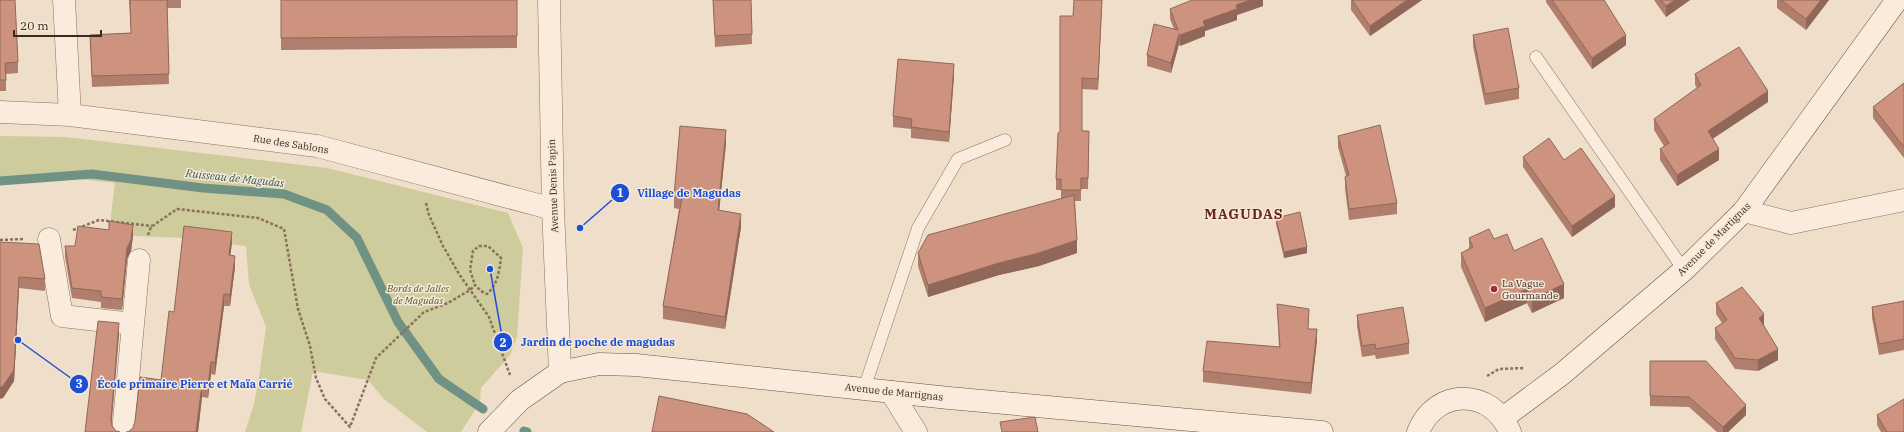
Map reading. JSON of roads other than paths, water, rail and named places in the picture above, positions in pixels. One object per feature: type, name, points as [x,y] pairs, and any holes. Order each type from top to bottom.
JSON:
[{"type":"street","points":[[64,0],[70,115]]},
{"type":"street","name":"Avenue Denis Papin","points":[[549,0],[553,209],[560,372]]},
{"type":"street","name":"Avenue de Martignas","points":[[1506,425],[1562,374],[1684,270],[1744,211],[1897,0]]},
{"type":"street","name":"Rue des Sablons","points":[[0,112],[70,115],[317,146],[553,209]]},
{"type":"street","points":[[1744,211],[1791,223],[1904,200]]},
{"type":"street","points":[[49,239],[62,316],[133,324]]},
{"type":"street","points":[[123,432],[139,260]]},
{"type":"street","name":"Avenue de Martignas","points":[[489,432],[520,400],[560,372],[599,364],[636,365],[891,392],[1322,432]]},
{"type":"street","points":[[891,392],[916,432]]},
{"type":"street","points":[[1418,432],[1422,422],[1432,410],[1446,402],[1462,398],[1474,400],[1492,407],[1506,425]]},
{"type":"lane","points":[[1536,57],[1684,270]]},
{"type":"lane","points":[[864,389],[918,228],[958,159],[1005,140]]},
{"type":"waterway","name":"Ruisseau de Magudas","points":[[0,181],[92,174],[203,188],[284,194],[327,210],[357,238],[398,322],[439,379],[483,409]]},
{"type":"place","name":"Village de Magudas","points":[[580,228]]},
{"type":"place","name":"Jardin de poche de magudas","points":[[490,269]]},
{"type":"place","name":"La Vague Gourmande","points":[[1494,289]]},
{"type":"place","name":"École primaire Pierre et Maïa Carrié","points":[[18,340]]},
{"type":"district","name":"MAGUDAS","points":[[1244,214]]},
{"type":"park label","name":"Bords de Jalles de Magudas","points":[[418,294]]}]
